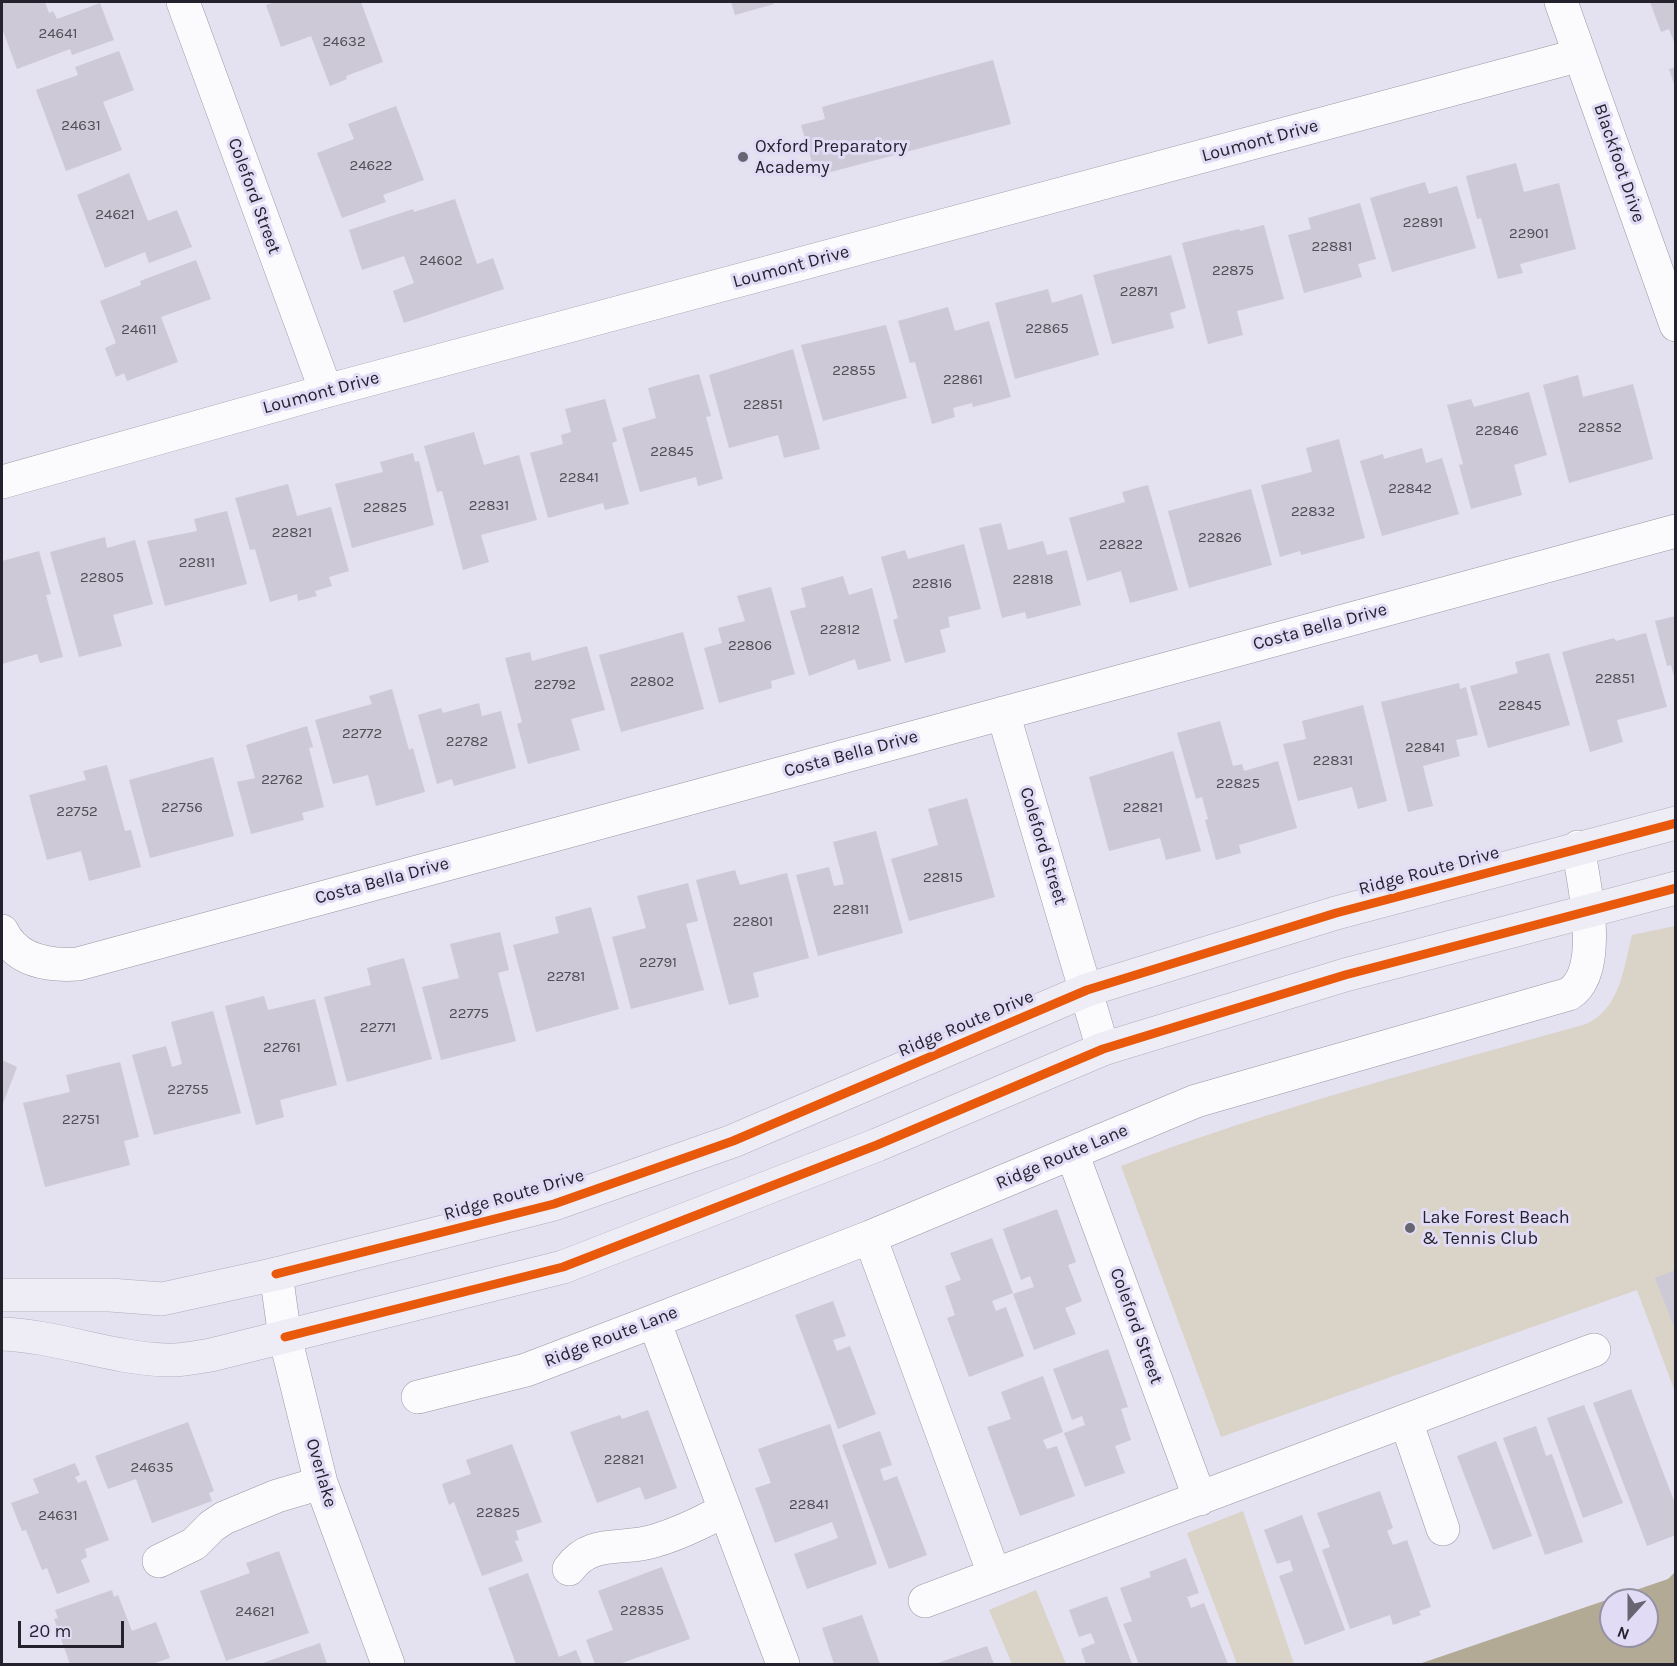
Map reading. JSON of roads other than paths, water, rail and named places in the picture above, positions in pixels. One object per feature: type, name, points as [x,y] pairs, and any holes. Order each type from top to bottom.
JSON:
[{"type":"main road","name":"Ridge Route Drive","points":[[2,1295],[110,1294],[162,1299],[276,1274],[576,1196],[733,1141],[1087,990],[1335,913],[1676,823]]},
{"type":"main road","points":[[2,1334],[76,1343],[119,1354],[167,1360],[211,1355],[563,1267],[877,1145],[1103,1050],[1345,975],[1676,888]]},
{"type":"street","name":"Coleford Street","points":[[183,2],[326,391]]},
{"type":"street","name":"Blackfoot Drive","points":[[1561,2],[1676,325]]},
{"type":"street","name":"Loumont Drive","points":[[2,482],[326,391],[1580,55]]},
{"type":"street","name":"Costa Bella Drive","points":[[2,931],[7,943],[27,957],[52,966],[78,964],[1676,531]]},
{"type":"street","name":"Coleford Street","points":[[1003,713],[1103,1050]]},
{"type":"street","name":"Ridge Route Lane","points":[[418,1397],[526,1370],[870,1237],[1196,1101],[1569,994],[1578,988],[1587,970],[1588,910],[1578,848]]},
{"type":"street","name":"Coleford Street","points":[[1072,1153],[1200,1499]]},
{"type":"street","points":[[870,1237],[994,1574]]},
{"type":"street","name":"Overlake","points":[[276,1274],[285,1337],[321,1483],[388,1665]]},
{"type":"street","points":[[654,1321],[723,1511],[783,1665]]},
{"type":"street","points":[[925,1601],[1594,1350]]},
{"type":"street","points":[[1406,1421],[1443,1529]]},
{"type":"street","points":[[159,1561],[194,1544],[212,1526],[225,1518],[277,1497],[321,1483]]},
{"type":"street","points":[[569,1569],[576,1559],[587,1551],[606,1546],[652,1542],[723,1511]]},
{"type":"place","name":"Oxford Preparatory Academy","points":[[743,157]]},
{"type":"place","name":"Lake Forest Beach & Tennis Club","points":[[1410,1228]]}]
